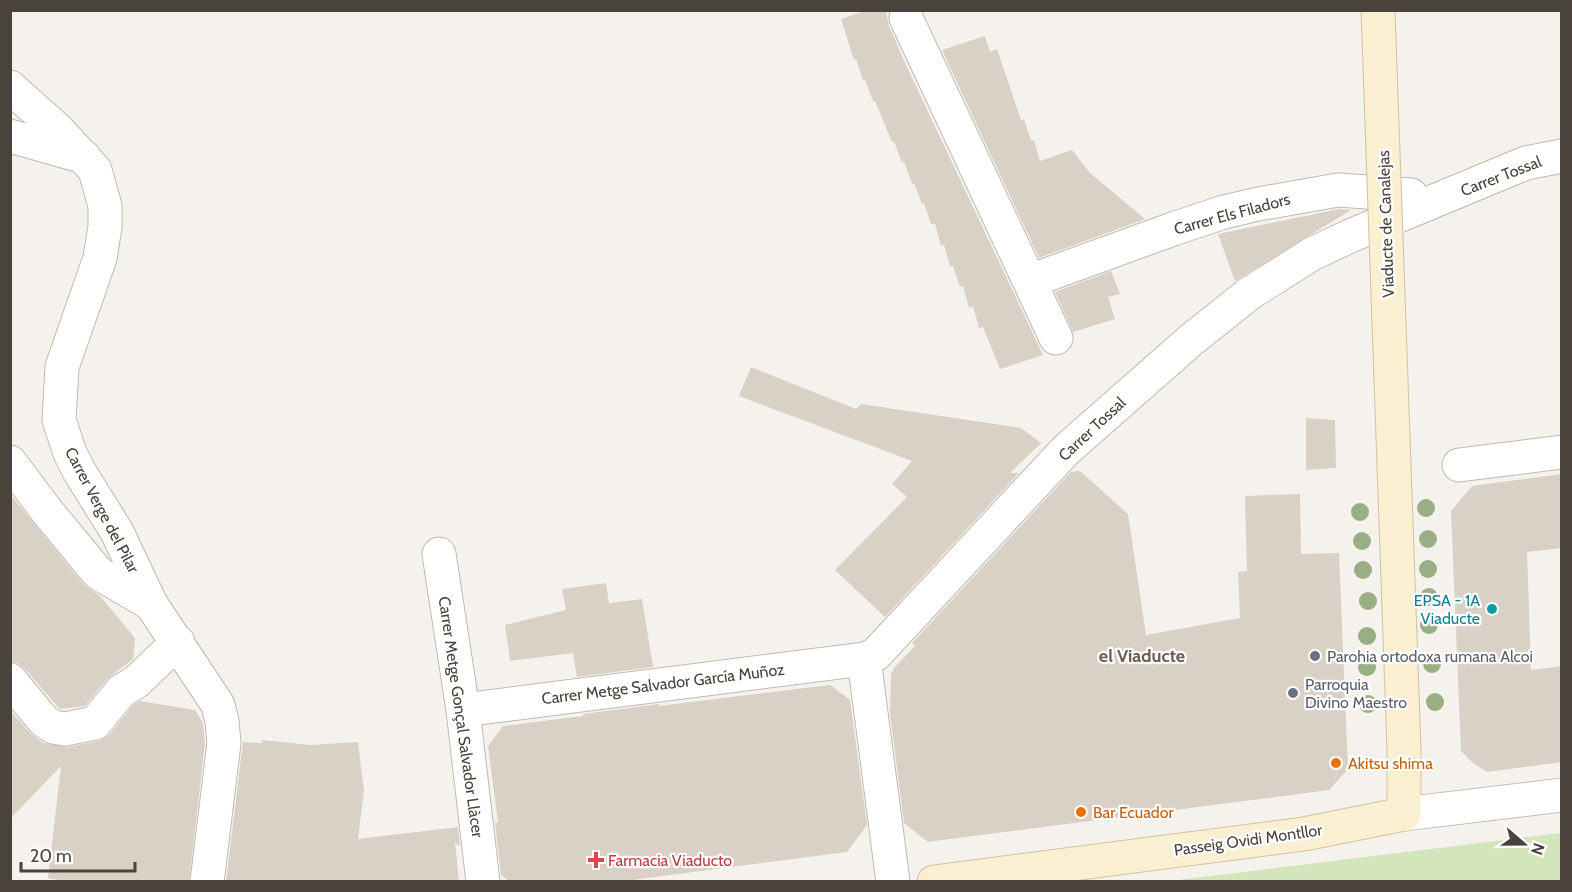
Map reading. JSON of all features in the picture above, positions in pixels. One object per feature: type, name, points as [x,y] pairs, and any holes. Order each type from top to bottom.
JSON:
[{"type":"main road","name":"Viaducte de Canalejas","points":[[1378,10],[1404,750],[1404,814]]},
{"type":"main road","name":"Passeig Ovidi Montllor","points":[[934,882],[1304,834],[1404,814]]},
{"type":"street","points":[[906,18],[1056,338]]},
{"type":"street","name":"Carrer Verge del Pilar","points":[[10,87],[56,128],[95,170],[105,206],[105,227],[100,258],[62,367],[59,420],[70,453],[117,532],[151,604],[218,705],[224,743],[207,882]]},
{"type":"street","points":[[10,136],[84,157]]},
{"type":"street","name":"Carrer Tossal","points":[[864,659],[884,648],[1066,450],[1191,340],[1250,293],[1312,254],[1350,236],[1526,164],[1562,156]]},
{"type":"street","name":"Carrer Els Filadors","points":[[1030,281],[1224,212],[1288,198],[1338,190],[1443,199]]},
{"type":"street","points":[[1459,465],[1562,452]]},
{"type":"street","points":[[10,462],[98,573],[151,604]]},
{"type":"street","name":"Carrer Metge Gonçal Salvador Llàcer","points":[[439,554],[462,710],[483,882]]},
{"type":"street","points":[[10,680],[44,721],[53,727],[65,729],[95,723],[121,691],[136,682],[178,642]]},
{"type":"street","points":[[864,659],[893,882]]},
{"type":"street","name":"Carrer Metge Salvador García Muñoz","points":[[462,710],[864,659]]},
{"type":"street","name":"Passeig Ovidi Montllor","points":[[1404,814],[1562,795]]},
{"type":"green space","points":[[1561,833],[1561,881],[1169,881]]},
{"type":"building","points":[[864,11],[886,11],[889,26],[905,63],[1043,355],[1000,369],[983,327],[979,328],[973,306],[969,308],[963,286],[960,287],[953,266],[950,266],[944,245],[941,246],[935,224],[931,224],[924,203],[922,204],[914,183],[912,184],[904,161],[902,163],[894,141],[892,142],[875,101],[863,80],[856,59],[854,60],[841,19]]},
{"type":"building","points":[[985,36],[990,52],[997,49],[1021,120],[1024,119],[1031,141],[1034,140],[1040,161],[1072,150],[1090,173],[1145,219],[1039,258],[942,50]]},
{"type":"building","points":[[1339,209],[1351,210],[1235,281],[1218,234]]},
{"type":"building","points":[[1111,271],[1120,294],[1108,297],[1115,319],[1073,332],[1055,292]]},
{"type":"building","points":[[751,367],[856,409],[861,404],[1021,428],[1041,443],[1010,473],[1019,473],[885,617],[835,570],[907,497],[892,484],[912,461],[739,396]]},
{"type":"building","points":[[1306,418],[1335,420],[1336,468],[1306,470]]},
{"type":"building","points":[[1080,471],[1128,514],[1146,635],[1240,618],[1238,572],[1247,571],[1245,496],[1300,494],[1301,554],[1339,553],[1348,769],[1329,790],[928,842],[904,823],[890,713],[891,674],[894,668],[915,646],[912,643],[1071,472]]},
{"type":"building","name":"EPSA - 1A Viaducte","points":[[1562,474],[1562,548],[1527,552],[1531,670],[1562,666],[1562,762],[1487,772],[1461,751],[1451,511],[1472,486]]},
{"type":"building","points":[[10,494],[84,585],[100,596],[135,638],[133,659],[107,679],[85,706],[60,709],[24,668],[17,663],[10,662]]},
{"type":"building","points":[[606,583],[609,603],[642,599],[653,667],[577,677],[573,653],[510,661],[505,625],[566,610],[562,589]]},
{"type":"building","points":[[830,685],[850,700],[867,825],[847,852],[617,882],[510,882],[501,875],[495,823],[498,822],[488,746],[503,726],[659,704],[659,706]]},
{"type":"building","points":[[140,701],[195,710],[203,723],[205,743],[189,882],[71,882],[48,878],[61,766],[10,819],[10,710],[30,733],[43,743],[68,747],[99,741],[109,735],[133,705]]},
{"type":"building","points":[[262,740],[311,745],[358,742],[364,791],[358,839],[458,827],[460,846],[455,843],[459,882],[226,882],[243,742],[262,743]]},
{"type":"place","name":"EPSA - 1A Viaducte","points":[[1492,609]]},
{"type":"place","name":"Parohia ortodoxa rumana Alcoi","points":[[1315,656]]},
{"type":"place","name":"Parroquia Divino Maestro","points":[[1293,693]]},
{"type":"place","name":"Akitsu shima","points":[[1336,763]]},
{"type":"place","name":"Bar Ecuador","points":[[1081,812]]},
{"type":"place","name":"Farmacia Viaducto","points":[[596,860]]},
{"type":"district","name":"el Viaducte","points":[[1142,656]]}]
